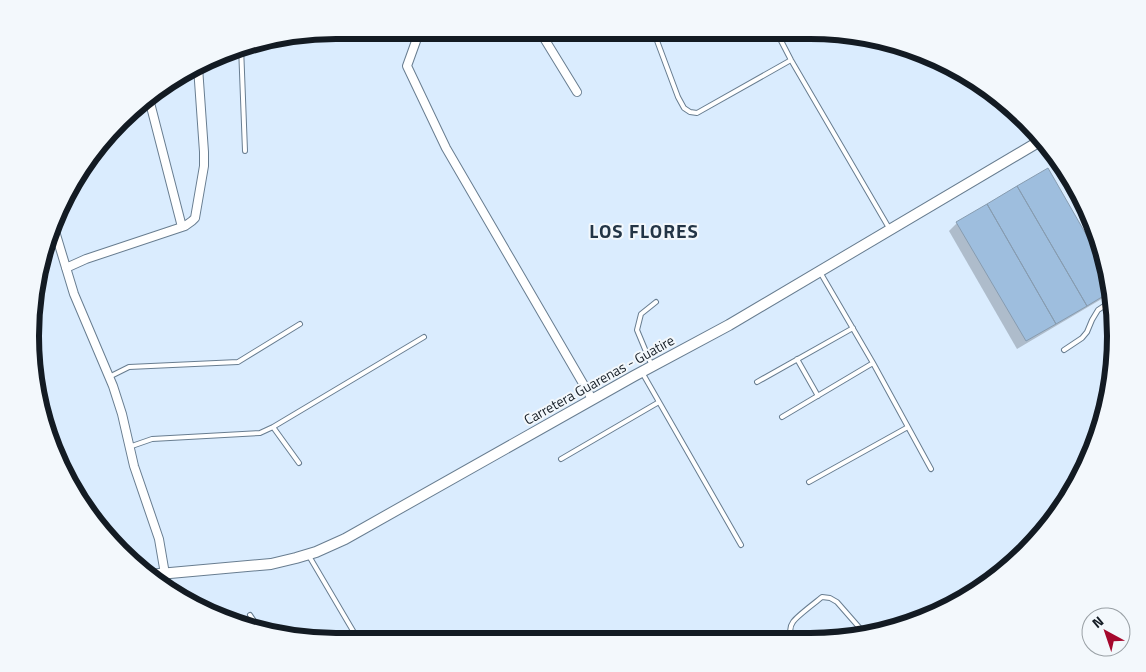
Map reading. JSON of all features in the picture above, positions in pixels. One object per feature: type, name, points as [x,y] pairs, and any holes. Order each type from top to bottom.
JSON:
[{"type":"main road","name":"Carretera Guarenas - Guatire","points":[[159,575],[271,564],[307,554],[345,539],[652,366],[729,325],[1036,143]]},
{"type":"street","points":[[417,39],[407,66],[446,148],[592,400]]},
{"type":"street","points":[[545,39],[577,92]]},
{"type":"street","points":[[66,268],[86,259],[182,227],[195,218],[204,166],[204,136],[198,73]]},
{"type":"street","points":[[150,104],[182,227]]},
{"type":"street","points":[[56,236],[74,294],[109,377],[122,414],[129,447],[162,552],[165,574]]},
{"type":"lane","points":[[655,39],[678,97],[684,108],[690,112],[697,113],[791,60]]},
{"type":"lane","points":[[780,39],[890,230]]},
{"type":"lane","points":[[241,55],[245,151]]},
{"type":"lane","points":[[820,272],[873,363],[931,469]]},
{"type":"lane","points":[[652,366],[637,330],[641,314],[656,302]]},
{"type":"lane","points":[[1064,350],[1082,338],[1098,310],[1106,305]]},
{"type":"lane","points":[[109,377],[130,367],[238,362],[300,324]]},
{"type":"lane","points":[[757,382],[853,328]]},
{"type":"lane","points":[[129,447],[152,439],[260,433],[424,336]]},
{"type":"lane","points":[[797,359],[818,396]]},
{"type":"lane","points":[[782,417],[873,363]]},
{"type":"lane","points":[[642,372],[741,545]]},
{"type":"lane","points":[[561,459],[659,402]]},
{"type":"lane","points":[[273,427],[300,463]]},
{"type":"lane","points":[[809,482],[908,427]]},
{"type":"lane","points":[[307,554],[354,633]]},
{"type":"lane","points":[[791,633],[790,628],[793,622],[822,597],[830,598],[837,602],[861,629]]},
{"type":"lane","points":[[250,615],[254,622]]},
{"type":"building","points":[[1048,168],[1093,246],[1105,295],[1087,306],[1017,186]]},
{"type":"building","points":[[1017,186],[1087,306],[1056,324],[987,204]]},
{"type":"building","points":[[987,204],[1056,324],[1026,341],[956,222]]},
{"type":"district","name":"LOS FLORES","points":[[644,231]]}]
